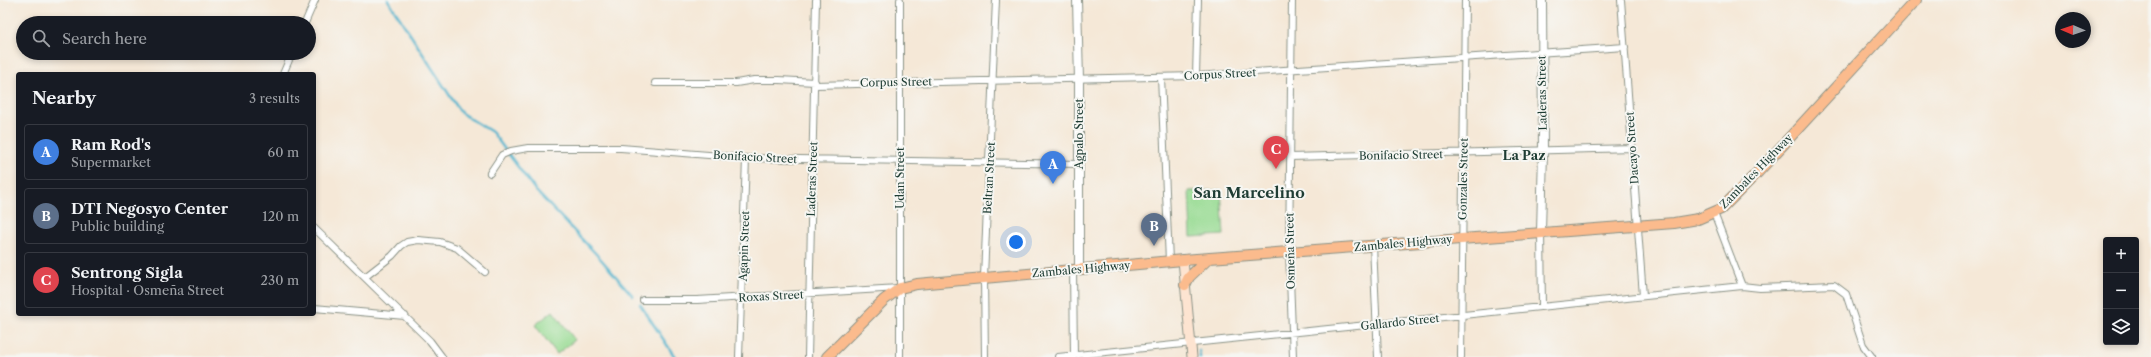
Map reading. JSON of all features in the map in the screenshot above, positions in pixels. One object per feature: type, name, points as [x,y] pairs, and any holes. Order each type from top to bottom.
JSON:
[{"type":"main road","name":"Zambales Highway","points":[[827,357],[884,300],[900,288],[984,277],[1169,261],[1692,221],[1721,209],[1758,172],[1916,0]]},
{"type":"main road","points":[[1185,285],[1189,277],[1209,258]]},
{"type":"main road","points":[[1183,260],[1192,357]]},
{"type":"street","points":[[308,16],[315,0]]},
{"type":"street","name":"Laderas Street","points":[[808,357],[816,0]]},
{"type":"street","name":"Udan Street","points":[[900,0],[900,357]]},
{"type":"street","name":"Beltran Street","points":[[985,357],[984,277],[996,0]]},
{"type":"street","name":"Agpalo Street","points":[[1074,356],[1079,164],[1077,0]]},
{"type":"street","points":[[1196,76],[1198,0]]},
{"type":"street","name":"Osmeña Street","points":[[1292,0],[1289,252],[1293,357]]},
{"type":"street","name":"Gonzales Street","points":[[1461,357],[1461,238],[1464,154],[1465,0]]},
{"type":"street","name":"Laderas Street","points":[[1542,0],[1542,306]]},
{"type":"street","name":"Dacayo Street","points":[[1621,0],[1643,296]]},
{"type":"street","name":"Corpus Street","points":[[655,83],[736,84],[754,80],[779,80],[815,83],[1079,80],[1196,76],[1625,47]]},
{"type":"street","points":[[284,72],[289,60]]},
{"type":"street","points":[[1161,77],[1169,261]]},
{"type":"street","name":"Bonifacio Street","points":[[490,173],[502,155],[511,151],[528,148],[621,148],[746,158],[1079,164]]},
{"type":"street","name":"Bonifacio Street","points":[[1290,157],[1464,154],[1633,148]]},
{"type":"street","name":"Agapin Street","points":[[739,357],[746,158]]},
{"type":"street","points":[[1714,213],[1742,286]]},
{"type":"street","points":[[316,230],[430,341],[442,357]]},
{"type":"street","points":[[365,277],[392,256],[401,246],[407,242],[418,240],[440,242],[457,248],[485,272]]},
{"type":"street","points":[[1373,245],[1378,357]]},
{"type":"street","name":"Gallardo Street","points":[[1058,357],[1742,286],[1760,288],[1834,285],[1846,294],[1863,345],[1872,357]]},
{"type":"street","name":"Roxas Street","points":[[643,300],[809,294],[900,288]]},
{"type":"street","points":[[316,308],[405,316]]},
{"type":"green space","points":[[1221,190],[1224,235],[1191,237],[1189,191]]},
{"type":"green space","points":[[553,311],[575,340],[557,354],[535,325]]},
{"type":"waterway","points":[[388,0],[461,113],[492,132],[536,191],[599,257],[633,296]]},
{"type":"waterway","points":[[640,304],[675,357]]},
{"type":"waterway","points":[[1199,351],[1200,357]]},
{"type":"place","name":"Sentrong Sigla","points":[[1276,169]]},
{"type":"place","name":"Ram Rod's","points":[[1053,184]]},
{"type":"place","name":"DTI Negosyo Center","points":[[1154,246]]},
{"type":"district","name":"La Paz","points":[[1524,155]]},
{"type":"district","name":"San Marcelino","points":[[1249,192]]}]
